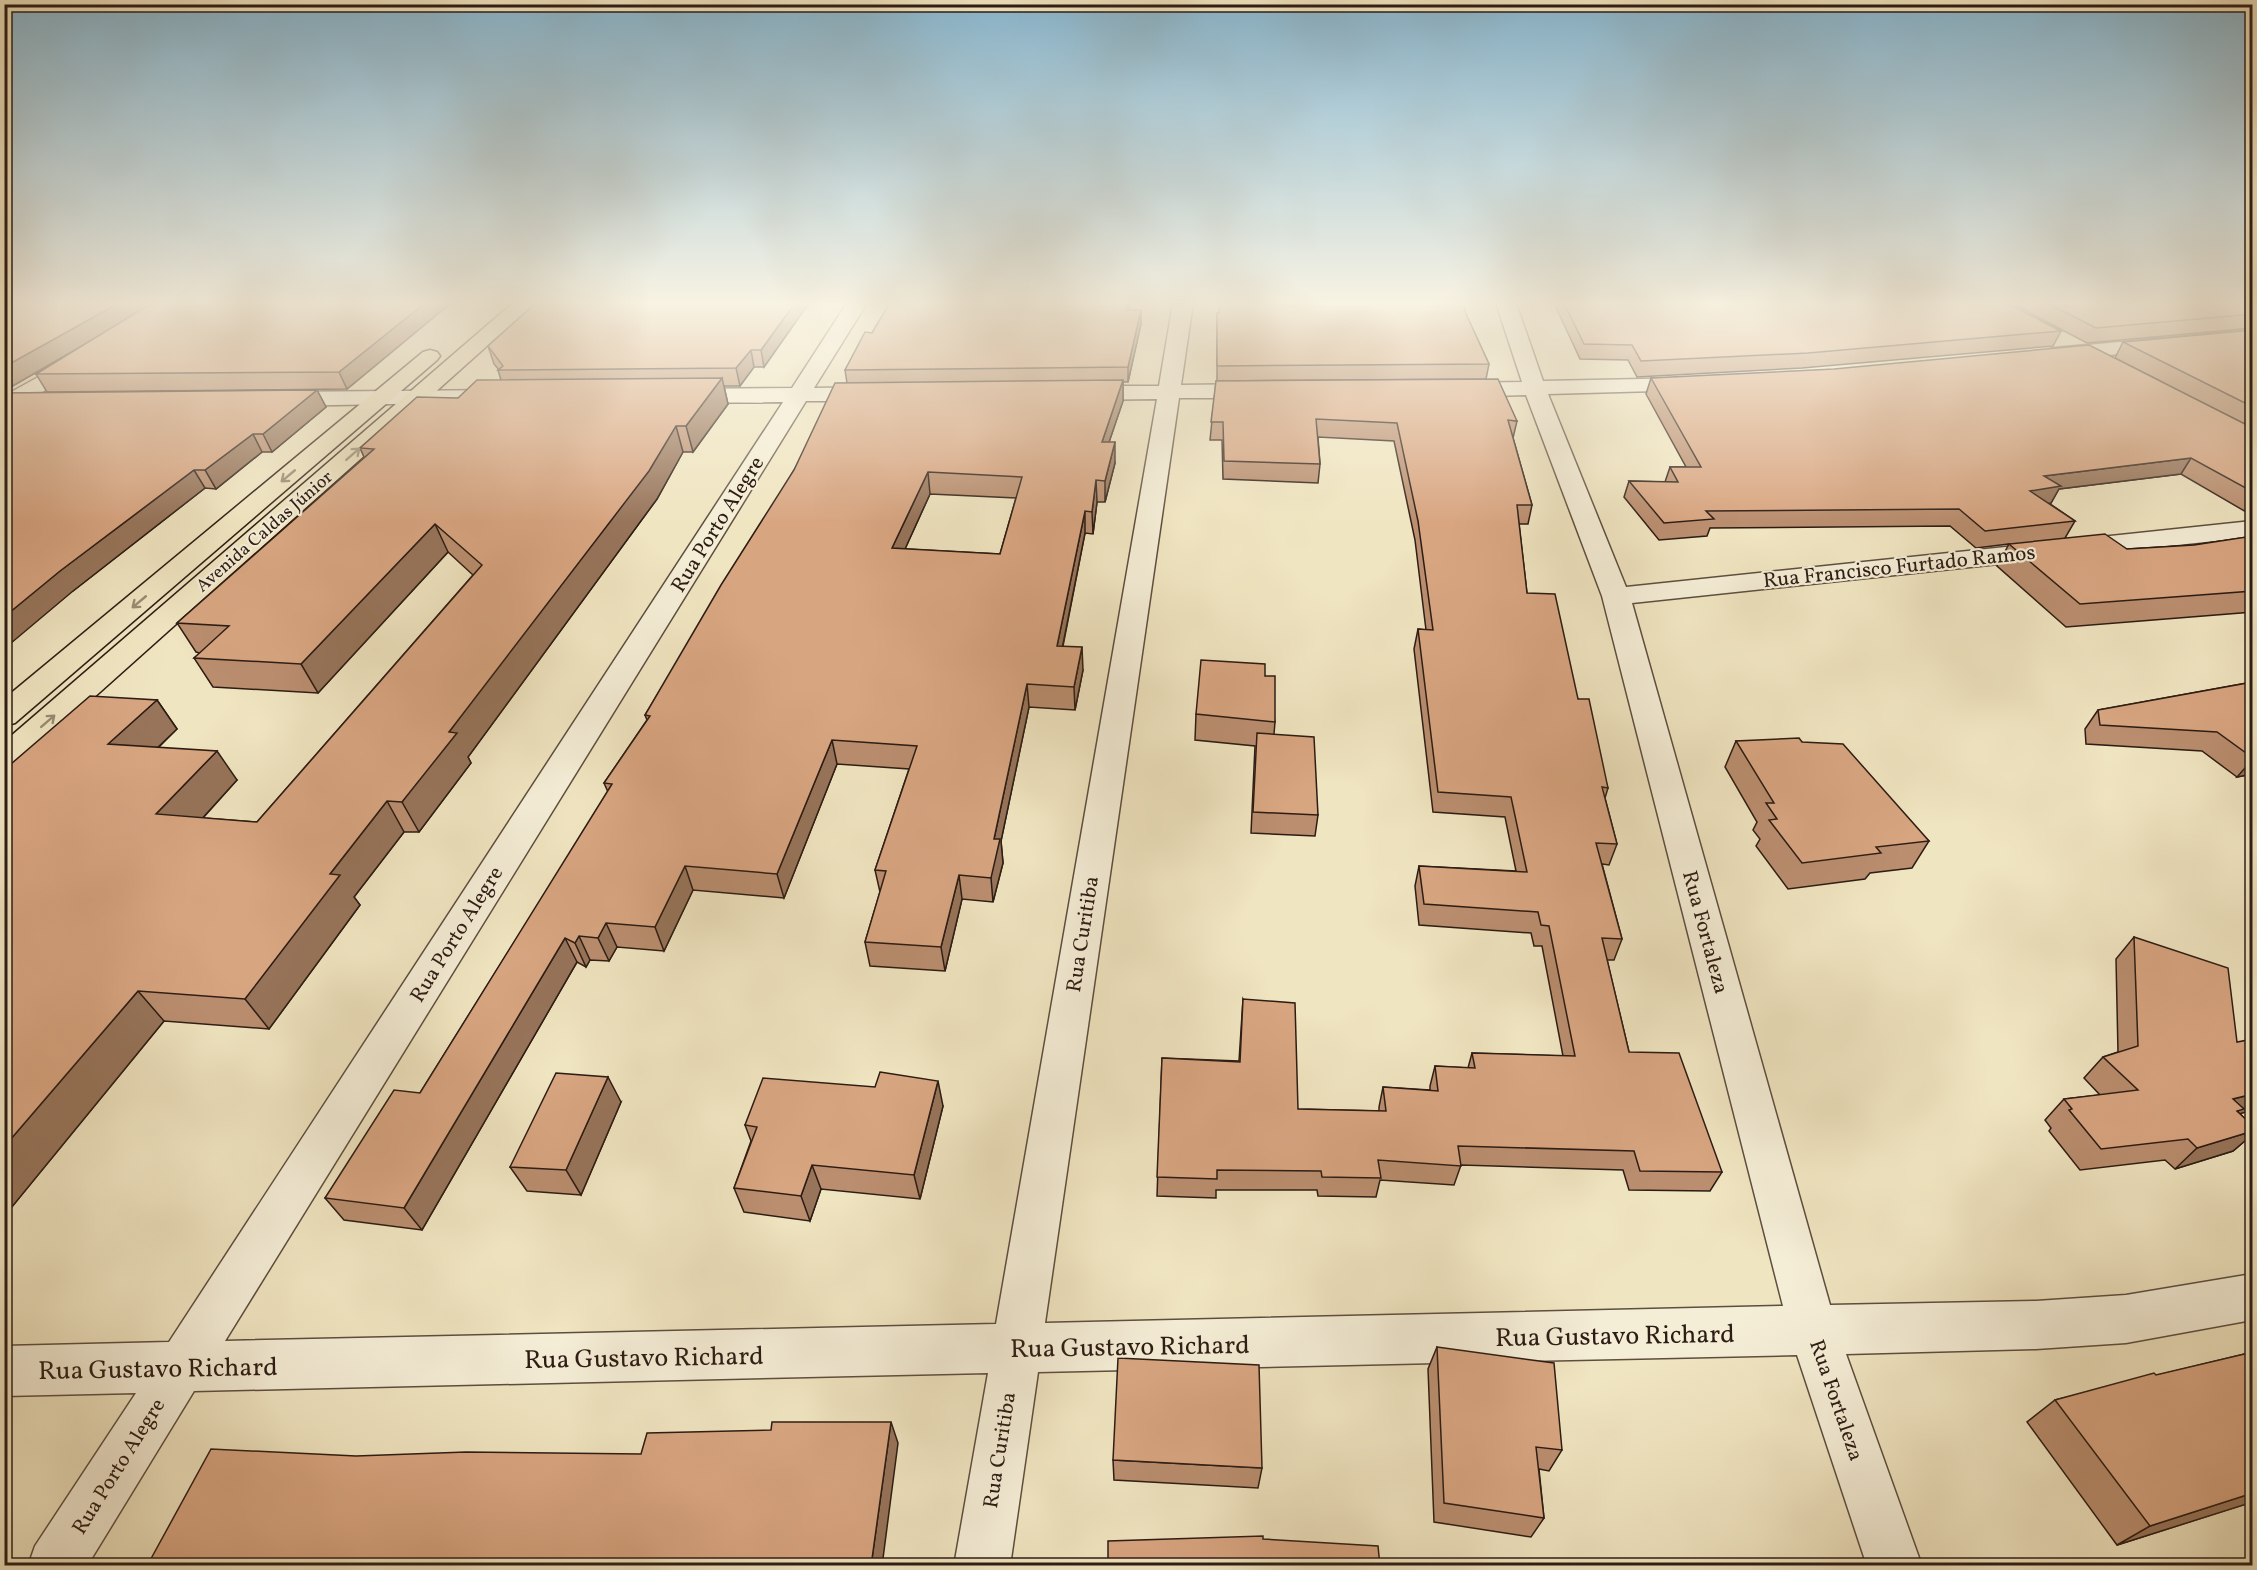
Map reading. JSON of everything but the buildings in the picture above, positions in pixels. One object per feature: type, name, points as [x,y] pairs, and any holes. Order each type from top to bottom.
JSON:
[{"type":"main road","name":"Avenida Caldas Júnior","points":[[4,716],[407,376]]},
{"type":"main road","name":"Avenida Caldas Júnior","points":[[4,760],[442,376]]},
{"type":"street","points":[[7,403],[53,376]]},
{"type":"street","name":"Rua Porto Alegre","points":[[55,1566],[811,376]]},
{"type":"street","name":"Rua Curitiba","points":[[982,1566],[1171,376]]},
{"type":"street","name":"Rua Fortaleza","points":[[1531,376],[1616,596],[1814,1330],[1895,1566]]},
{"type":"street","points":[[1441,390],[1711,383]]},
{"type":"street","points":[[1062,393],[1275,391]]},
{"type":"street","points":[[656,396],[894,394]]},
{"type":"street","points":[[262,399],[524,397]]},
{"type":"street","points":[[7,403],[48,401]]},
{"type":"street","name":"Rua Francisco Furtado Ramos","points":[[1616,596],[2253,529]]},
{"type":"street","name":"Rua Gustavo Richard","points":[[4,1371],[2036,1325],[2126,1319],[2253,1297]]}]
